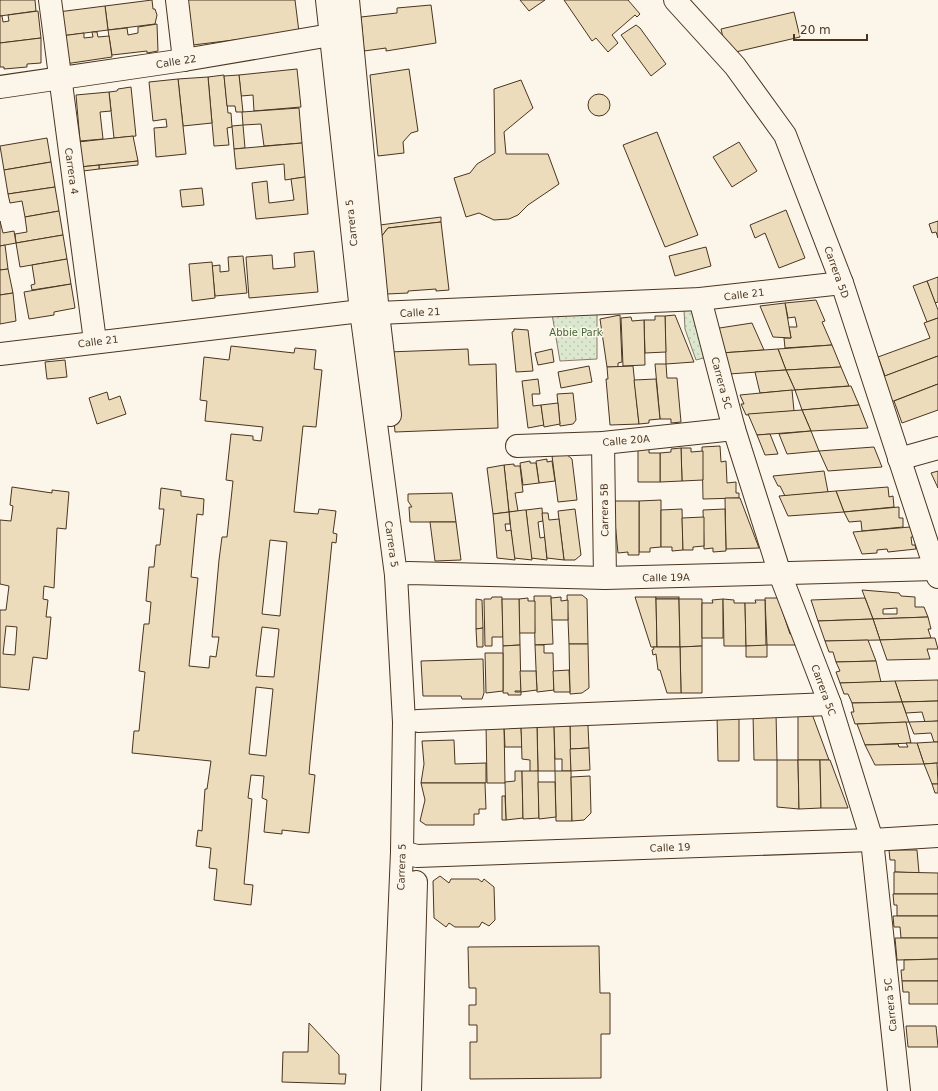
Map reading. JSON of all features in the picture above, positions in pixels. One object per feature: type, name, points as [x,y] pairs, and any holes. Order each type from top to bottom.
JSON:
[{"type":"street","name":"Carrera 4","points":[[50,0],[59,77],[96,341]]},
{"type":"street","points":[[177,0],[184,60]]},
{"type":"street","name":"Carrera 5","points":[[327,0],[341,33],[369,312],[402,574],[418,721],[392,1091]]},
{"type":"street","name":"Carrera 5","points":[[341,33],[348,0]]},
{"type":"street","name":"Carrera 5D","points":[[675,0],[735,66],[785,135],[842,283],[936,573]]},
{"type":"street","name":"Calle 22","points":[[0,87],[59,77],[184,60],[341,33]]},
{"type":"street","name":"Calle 21","points":[[0,354],[96,341],[369,312],[700,299],[842,283]]},
{"type":"street","name":"Carrera 5C","points":[[700,299],[734,429],[780,574],[830,704],[872,840],[900,1091]]},
{"type":"street","name":"Calle 20A","points":[[517,446],[603,443],[734,429]]},
{"type":"street","name":"Carrera 5B","points":[[603,443],[604,578]]},
{"type":"street","points":[[899,459],[938,448]]},
{"type":"street","name":"Calle 19A","points":[[402,574],[604,578],[780,574],[936,573]]},
{"type":"street","name":"Carrera 5","points":[[402,574],[404,722],[409,854],[410,1091]]},
{"type":"street","points":[[418,721],[830,704]]},
{"type":"street","name":"Calle 19","points":[[409,854],[872,840],[938,836]]},
{"type":"green space","name":"Abbie Park","points":[[697,307],[711,356],[696,360],[685,329],[684,310],[597,311],[597,359],[560,361],[552,314],[596,308]]},
{"type":"building","points":[[0,0],[35,0],[36,11],[0,16]]},
{"type":"building","points":[[152,0],[153,9],[155,9],[157,15],[155,24],[108,30],[105,6]]},
{"type":"building","points":[[188,0],[295,0],[299,32],[193,45]]},
{"type":"building","points":[[520,0],[545,0],[529,11]]},
{"type":"building","points":[[564,0],[628,0],[640,14],[637,17],[635,15],[612,35],[618,43],[608,52],[596,38],[592,41]]},
{"type":"building","points":[[431,5],[436,43],[386,51],[386,48],[364,51],[361,17],[397,13],[397,8]]},
{"type":"building","points":[[105,6],[108,30],[61,36],[58,12]]},
{"type":"building","points":[[38,11],[41,38],[0,43],[0,16],[2,16],[3,22],[9,21],[8,15]]},
{"type":"building","points":[[794,12],[800,37],[727,54],[721,29]]},
{"type":"building","points":[[157,24],[158,51],[112,55],[108,30],[127,28],[128,35],[138,33],[138,27]]},
{"type":"building","points":[[636,25],[640,28],[666,64],[651,76],[621,35]]},
{"type":"building","points":[[92,32],[97,32],[98,37],[109,36],[112,57],[65,64],[61,36],[84,33],[84,38],[93,37]]},
{"type":"building","points":[[41,38],[41,63],[27,64],[27,67],[4,69],[4,67],[0,67],[0,43]]},
{"type":"building","points":[[297,69],[301,107],[254,111],[253,95],[241,96],[239,75]]},
{"type":"building","points":[[409,69],[418,131],[411,133],[403,142],[404,153],[378,156],[370,75]]},
{"type":"building","points":[[224,75],[228,113],[231,113],[232,127],[227,128],[229,145],[214,146],[208,77]]},
{"type":"building","points":[[239,75],[243,112],[236,112],[235,106],[227,106],[224,76]]},
{"type":"building","points":[[208,77],[212,123],[183,126],[178,79]]},
{"type":"building","points":[[178,79],[186,154],[156,157],[154,128],[167,127],[166,119],[153,121],[149,82]]},
{"type":"building","points":[[521,80],[533,108],[504,132],[506,154],[548,154],[559,184],[528,205],[518,215],[509,219],[494,220],[479,213],[466,217],[454,178],[470,173],[477,164],[495,153],[494,89]]},
{"type":"building","points":[[131,87],[136,136],[114,138],[109,92]]},
{"type":"building","points":[[109,92],[111,111],[100,112],[103,139],[80,141],[76,95]]},
{"type":"building","points":[[599,94],[607,97],[610,105],[607,113],[599,116],[591,113],[588,105],[591,97]]},
{"type":"building","points":[[299,108],[302,143],[264,146],[261,124],[243,125],[242,112]]},
{"type":"building","points":[[243,125],[245,148],[234,149],[232,126]]},
{"type":"building","points":[[657,132],[698,235],[665,247],[623,145]]},
{"type":"building","points":[[133,136],[138,161],[80,167],[78,142]]},
{"type":"building","points":[[47,138],[51,162],[4,170],[0,146]]},
{"type":"building","points":[[739,142],[757,171],[732,187],[713,157]]},
{"type":"building","points":[[302,143],[305,177],[285,180],[284,164],[236,169],[234,149]]},
{"type":"building","points":[[138,161],[138,165],[99,169],[99,165]]},
{"type":"building","points":[[51,162],[55,187],[8,194],[4,170]]},
{"type":"building","points":[[99,165],[99,169],[83,171],[80,167]]},
{"type":"building","points":[[305,177],[308,214],[256,219],[252,183],[267,181],[269,203],[294,200],[291,179]]},
{"type":"building","points":[[55,187],[59,211],[25,217],[22,201],[10,203],[8,194]]},
{"type":"building","points":[[202,188],[204,205],[182,207],[180,190]]},
{"type":"building","points":[[786,210],[805,258],[779,268],[765,233],[755,238],[750,225]]},
{"type":"building","points":[[59,211],[63,235],[16,243],[15,234],[27,232],[25,217]]},
{"type":"building","points":[[441,217],[441,222],[388,228],[381,237],[380,225]]},
{"type":"building","points":[[0,221],[3,233],[14,231],[16,243],[0,246]]},
{"type":"building","points":[[938,221],[938,238],[936,232],[932,233],[929,224]]},
{"type":"building","points":[[441,222],[449,290],[436,291],[436,289],[387,294],[381,237],[388,228]]},
{"type":"building","points":[[63,235],[67,259],[20,267],[16,243]]},
{"type":"building","points":[[5,245],[8,269],[0,270],[0,246]]},
{"type":"building","points":[[706,247],[711,266],[675,276],[669,256]]},
{"type":"building","points":[[314,251],[318,292],[249,298],[246,257],[272,255],[273,269],[295,267],[294,253]]},
{"type":"building","points":[[243,256],[247,293],[215,296],[212,266],[220,265],[220,272],[229,271],[228,257]]},
{"type":"building","points":[[67,259],[71,284],[32,290],[31,285],[35,284],[32,265]]},
{"type":"building","points":[[212,262],[215,298],[192,301],[189,264]]},
{"type":"building","points":[[8,269],[13,293],[0,295],[0,270]]},
{"type":"building","points":[[938,277],[938,302],[935,303],[927,281]]},
{"type":"building","points":[[927,281],[938,310],[938,318],[927,322],[913,286]]},
{"type":"building","points":[[71,284],[75,308],[54,312],[54,315],[29,319],[24,292]]},
{"type":"building","points":[[13,293],[16,321],[0,324],[0,295]]},
{"type":"building","points":[[816,300],[825,321],[822,322],[832,345],[785,348],[784,338],[791,338],[789,327],[797,327],[795,317],[788,318],[785,303]]},
{"type":"building","points":[[785,303],[791,338],[773,337],[760,306]]},
{"type":"building","points":[[620,315],[622,362],[618,363],[618,367],[607,367],[600,319]]},
{"type":"building","points":[[675,315],[694,362],[666,364],[665,316]]},
{"type":"building","points":[[655,316],[665,316],[666,352],[645,353],[644,320],[655,320]]},
{"type":"building","points":[[631,317],[632,321],[644,320],[645,365],[623,366],[621,318]]},
{"type":"building","points":[[938,318],[938,356],[885,376],[878,357],[930,338],[924,323]]},
{"type":"building","points":[[752,323],[764,350],[721,353],[713,329]]},
{"type":"building","points":[[514,329],[528,330],[533,371],[516,372],[512,332]]},
{"type":"building","points":[[832,345],[841,367],[786,370],[778,349]]},
{"type":"building","points":[[231,346],[294,353],[295,348],[316,350],[314,369],[322,370],[316,427],[303,426],[294,512],[318,514],[319,509],[336,511],[333,533],[337,534],[336,543],[332,542],[310,762],[309,774],[315,775],[309,833],[282,830],[282,834],[264,832],[267,800],[262,798],[264,776],[251,775],[248,798],[252,799],[244,884],[253,885],[251,905],[214,900],[217,869],[209,868],[211,848],[196,846],[198,830],[202,831],[205,789],[207,789],[211,761],[132,753],[134,731],[139,731],[145,672],[139,671],[144,624],[149,624],[151,602],[146,601],[149,567],[154,567],[156,545],[160,545],[164,509],[159,509],[161,488],[181,491],[181,496],[204,499],[203,515],[197,514],[191,577],[198,578],[189,666],[209,668],[210,656],[216,657],[219,637],[212,637],[222,537],[227,537],[233,481],[226,480],[231,434],[253,436],[253,440],[261,441],[263,427],[205,421],[207,401],[200,400],[204,357],[229,360]],"holes":[[[270,540],[287,542],[280,616],[262,614]],[[262,627],[279,629],[274,677],[256,676]],[[256,687],[273,689],[266,756],[249,754]]]},
{"type":"building","points":[[468,349],[469,365],[496,364],[498,428],[395,432],[388,352]]},
{"type":"building","points":[[552,349],[554,362],[538,365],[535,353]]},
{"type":"building","points":[[778,349],[786,370],[729,374],[721,353]]},
{"type":"building","points":[[938,356],[938,384],[891,402],[882,377]]},
{"type":"building","points":[[65,360],[67,377],[47,379],[45,362]]},
{"type":"building","points":[[655,364],[666,364],[667,378],[677,378],[681,422],[671,423],[671,419],[660,419]]},
{"type":"building","points":[[589,366],[592,382],[561,388],[558,372]]},
{"type":"building","points":[[633,366],[639,424],[610,425],[606,379],[608,379],[607,367]]},
{"type":"building","points":[[841,367],[849,386],[795,390],[786,370]]},
{"type":"building","points":[[786,370],[795,390],[760,393],[755,372]]},
{"type":"building","points":[[538,379],[540,394],[532,394],[533,406],[541,405],[544,425],[528,428],[522,381]]},
{"type":"building","points":[[656,379],[660,419],[649,420],[649,423],[639,424],[634,380]]},
{"type":"building","points":[[938,384],[938,410],[902,423],[894,401]]},
{"type":"building","points":[[851,386],[859,405],[802,410],[795,390]]},
{"type":"building","points":[[792,390],[794,411],[746,415],[741,404],[744,404],[740,395]]},
{"type":"building","points":[[107,392],[109,400],[120,396],[126,414],[97,424],[89,398]]},
{"type":"building","points":[[573,393],[576,420],[573,424],[560,426],[557,394]]},
{"type":"building","points":[[558,403],[560,424],[544,427],[541,405]]},
{"type":"building","points":[[859,405],[868,428],[811,431],[802,410]]},
{"type":"building","points":[[802,410],[811,431],[757,435],[748,414]]},
{"type":"building","points":[[811,431],[819,451],[787,454],[779,434]]},
{"type":"building","points":[[770,434],[778,454],[765,455],[757,435]]},
{"type":"building","points":[[720,446],[721,462],[726,461],[727,483],[736,482],[736,493],[739,493],[739,498],[703,499],[702,447]]},
{"type":"building","points":[[874,447],[882,467],[828,471],[819,451]]},
{"type":"building","points":[[681,448],[691,448],[691,452],[703,451],[703,480],[682,481]]},
{"type":"building","points":[[681,448],[682,481],[660,482],[660,453],[671,452],[671,449]]},
{"type":"building","points":[[649,449],[649,453],[660,453],[660,482],[638,482],[638,450]]},
{"type":"building","points":[[566,454],[572,459],[577,500],[558,502],[552,456]]},
{"type":"building","points":[[547,459],[547,462],[552,461],[555,481],[539,483],[536,461]]},
{"type":"building","points":[[530,461],[530,463],[536,463],[539,483],[523,485],[520,463]]},
{"type":"building","points":[[514,464],[514,466],[520,466],[523,492],[515,493],[518,511],[509,512],[504,465]]},
{"type":"building","points":[[504,465],[509,512],[493,514],[487,468]]},
{"type":"building","points":[[824,471],[828,492],[785,496],[773,476]]},
{"type":"building","points":[[938,471],[938,488],[931,473]]},
{"type":"building","points":[[12,487],[52,493],[52,490],[69,492],[66,529],[57,528],[54,588],[44,586],[43,599],[48,600],[46,617],[51,617],[47,659],[33,657],[29,690],[0,687],[0,610],[6,610],[9,586],[0,584],[0,520],[11,521],[13,506],[10,505]],"holes":[[[6,626],[17,627],[15,655],[3,654]]]},
{"type":"building","points":[[888,487],[889,497],[893,496],[894,507],[844,512],[836,491]]},
{"type":"building","points":[[836,491],[844,512],[788,516],[779,496]]},
{"type":"building","points":[[452,493],[456,522],[410,522],[409,507],[412,507],[408,501],[408,494]]},
{"type":"building","points":[[725,498],[740,498],[759,548],[726,549]]},
{"type":"building","points":[[661,500],[661,547],[650,548],[650,552],[639,552],[639,501]]},
{"type":"building","points":[[613,501],[639,501],[639,555],[628,555],[628,552],[618,553]]},
{"type":"building","points":[[899,507],[899,518],[903,518],[903,527],[862,531],[861,521],[849,522],[844,512]]},
{"type":"building","points":[[542,508],[543,521],[538,522],[540,538],[545,537],[547,560],[531,558],[526,510]]},
{"type":"building","points":[[575,509],[581,555],[575,560],[564,560],[558,511]]},
{"type":"building","points":[[682,509],[683,550],[672,551],[672,547],[661,547],[661,510]]},
{"type":"building","points":[[725,509],[726,551],[713,552],[713,548],[704,549],[703,510]]},
{"type":"building","points":[[526,510],[532,560],[514,558],[509,512]]},
{"type":"building","points":[[509,512],[510,524],[505,524],[506,531],[511,530],[515,560],[497,558],[493,514]]},
{"type":"building","points":[[542,513],[548,513],[549,520],[559,519],[564,560],[547,558]]},
{"type":"building","points":[[704,517],[704,546],[693,547],[693,550],[683,550],[682,518]]},
{"type":"building","points":[[430,522],[456,522],[461,560],[435,561]]},
{"type":"building","points":[[910,527],[914,537],[911,537],[912,545],[915,545],[916,549],[888,552],[887,549],[877,550],[877,553],[862,554],[853,532]]},
{"type":"building","points":[[862,590],[899,593],[901,596],[915,597],[915,607],[924,607],[928,617],[873,619]],"holes":[[[897,608],[897,614],[883,614],[883,609]]]},
{"type":"building","points":[[567,595],[582,595],[587,599],[588,644],[569,644]]},
{"type":"building","points":[[534,596],[551,596],[553,644],[535,645]]},
{"type":"building","points":[[492,597],[502,597],[503,637],[492,637],[492,646],[485,646],[484,599],[491,599]]},
{"type":"building","points":[[561,597],[561,601],[568,600],[568,620],[552,620],[551,598]]},
{"type":"building","points":[[635,597],[656,597],[657,647],[651,647]]},
{"type":"building","points":[[656,597],[679,597],[679,599],[656,599]]},
{"type":"building","points":[[528,598],[528,601],[535,601],[535,633],[519,633],[519,599]]},
{"type":"building","points":[[765,598],[778,598],[790,634],[793,634],[795,645],[767,645]]},
{"type":"building","points":[[865,598],[873,619],[818,621],[811,600]]},
{"type":"building","points":[[476,599],[482,600],[483,628],[476,629]]},
{"type":"building","points":[[502,599],[519,599],[520,645],[503,646]]},
{"type":"building","points":[[656,599],[679,599],[680,647],[657,647]]},
{"type":"building","points":[[679,599],[702,599],[702,646],[680,647]]},
{"type":"building","points":[[723,599],[723,638],[702,638],[702,603],[713,603],[712,600]]},
{"type":"building","points":[[723,599],[734,600],[734,603],[745,603],[746,646],[724,646]]},
{"type":"building","points":[[755,600],[765,600],[766,646],[746,646],[745,603],[756,603]]},
{"type":"building","points":[[928,617],[931,629],[928,629],[931,638],[880,640],[873,619]]},
{"type":"building","points":[[873,619],[880,640],[825,641],[818,621]]},
{"type":"building","points":[[483,628],[483,647],[477,647],[476,629]]},
{"type":"building","points":[[935,638],[938,649],[927,649],[930,659],[887,660],[880,640]]},
{"type":"building","points":[[868,640],[876,661],[836,662],[833,652],[829,652],[825,641]]},
{"type":"building","points":[[569,644],[588,644],[589,688],[582,693],[570,694]]},
{"type":"building","points":[[520,645],[521,691],[515,692],[521,692],[521,695],[508,695],[508,693],[503,693],[503,646]]},
{"type":"building","points":[[535,645],[544,645],[544,653],[553,653],[554,690],[537,692]]},
{"type":"building","points":[[767,645],[767,657],[746,657],[746,646]]},
{"type":"building","points":[[702,646],[702,693],[681,693],[680,647]]},
{"type":"building","points":[[653,647],[680,647],[681,693],[667,693],[660,670],[658,670],[656,654],[653,655]]},
{"type":"building","points":[[485,653],[503,653],[503,691],[486,693]]},
{"type":"building","points":[[483,659],[484,693],[482,699],[462,699],[461,696],[423,696],[421,661]]},
{"type":"building","points":[[876,661],[881,682],[840,683],[836,672],[840,671],[836,662]]},
{"type":"building","points":[[569,670],[570,692],[554,692],[553,671]]},
{"type":"building","points":[[520,671],[536,671],[537,690],[521,692]]},
{"type":"building","points":[[938,680],[938,701],[902,702],[895,681]]},
{"type":"building","points":[[895,681],[902,702],[852,703],[848,694],[844,694],[840,683]]},
{"type":"building","points":[[938,701],[938,721],[925,722],[922,712],[906,713],[902,702]]},
{"type":"building","points":[[902,702],[909,722],[855,724],[851,712],[854,712],[852,703]]},
{"type":"building","points":[[776,713],[777,760],[754,760],[753,714]]},
{"type":"building","points":[[798,714],[812,714],[829,760],[798,760]]},
{"type":"building","points":[[717,715],[739,715],[739,761],[718,761]]},
{"type":"building","points":[[938,721],[938,742],[934,742],[931,733],[914,734],[909,722]]},
{"type":"building","points":[[554,722],[555,771],[538,771],[537,724]]},
{"type":"building","points":[[583,722],[588,726],[589,748],[570,749],[570,725]]},
{"type":"building","points":[[906,722],[911,743],[865,745],[857,724]]},
{"type":"building","points":[[486,723],[504,723],[505,783],[487,783]]},
{"type":"building","points":[[554,724],[570,726],[571,771],[562,771],[562,759],[555,759]]},
{"type":"building","points":[[504,725],[521,727],[522,747],[505,747]]},
{"type":"building","points":[[521,725],[537,727],[538,771],[530,772],[530,760],[522,759]]},
{"type":"building","points":[[454,740],[455,764],[486,763],[486,783],[421,783],[424,764],[422,741]]},
{"type":"building","points":[[938,742],[938,763],[924,764],[917,743]]},
{"type":"building","points":[[906,743],[917,743],[924,764],[875,765],[865,745],[898,744],[899,747],[908,747]]},
{"type":"building","points":[[589,748],[590,770],[571,771],[570,749]]},
{"type":"building","points":[[777,760],[798,760],[799,809],[777,807]]},
{"type":"building","points":[[798,760],[820,760],[821,808],[799,809]]},
{"type":"building","points":[[820,760],[830,760],[848,808],[821,808]]},
{"type":"building","points":[[937,763],[938,784],[932,784],[924,764]]},
{"type":"building","points":[[515,771],[522,771],[523,818],[506,820],[505,782],[515,781]]},
{"type":"building","points":[[522,771],[538,771],[539,818],[523,819]]},
{"type":"building","points":[[555,771],[571,771],[572,821],[556,821]]},
{"type":"building","points":[[590,776],[591,813],[584,820],[572,821],[571,777]]},
{"type":"building","points":[[538,782],[555,782],[556,817],[539,819]]},
{"type":"building","points":[[421,783],[485,783],[486,809],[479,809],[479,814],[474,814],[474,825],[426,825],[420,821],[425,800]]},
{"type":"building","points":[[932,784],[938,784],[938,793],[935,793]]},
{"type":"building","points":[[502,796],[505,796],[506,820],[502,820]]},
{"type":"building","points":[[889,850],[917,850],[919,873],[895,872],[895,860],[890,860]]},
{"type":"building","points":[[894,872],[938,873],[938,894],[894,894]]},
{"type":"building","points":[[440,876],[449,883],[451,879],[478,879],[482,882],[484,879],[494,887],[495,920],[489,926],[482,922],[479,927],[455,927],[449,923],[446,927],[434,918],[433,881]]},
{"type":"building","points":[[893,894],[938,894],[938,916],[897,916],[897,905],[894,905]]},
{"type":"building","points":[[893,916],[938,916],[938,938],[901,938],[900,927],[894,927]]},
{"type":"building","points":[[895,938],[938,938],[938,959],[897,960]]},
{"type":"building","points":[[599,946],[600,993],[610,993],[610,1034],[601,1034],[601,1078],[470,1079],[470,1042],[477,1042],[477,1025],[469,1025],[469,1005],[476,1005],[476,988],[469,988],[468,947]]},
{"type":"building","points":[[938,959],[938,981],[902,981],[901,970],[904,970],[904,960]]},
{"type":"building","points":[[902,981],[938,981],[938,1004],[909,1004],[909,992],[903,992]]},
{"type":"building","points":[[309,1023],[339,1055],[339,1074],[346,1074],[345,1084],[282,1082],[283,1052],[308,1052]]},
{"type":"building","points":[[906,1026],[936,1026],[938,1047],[908,1047]]}]
